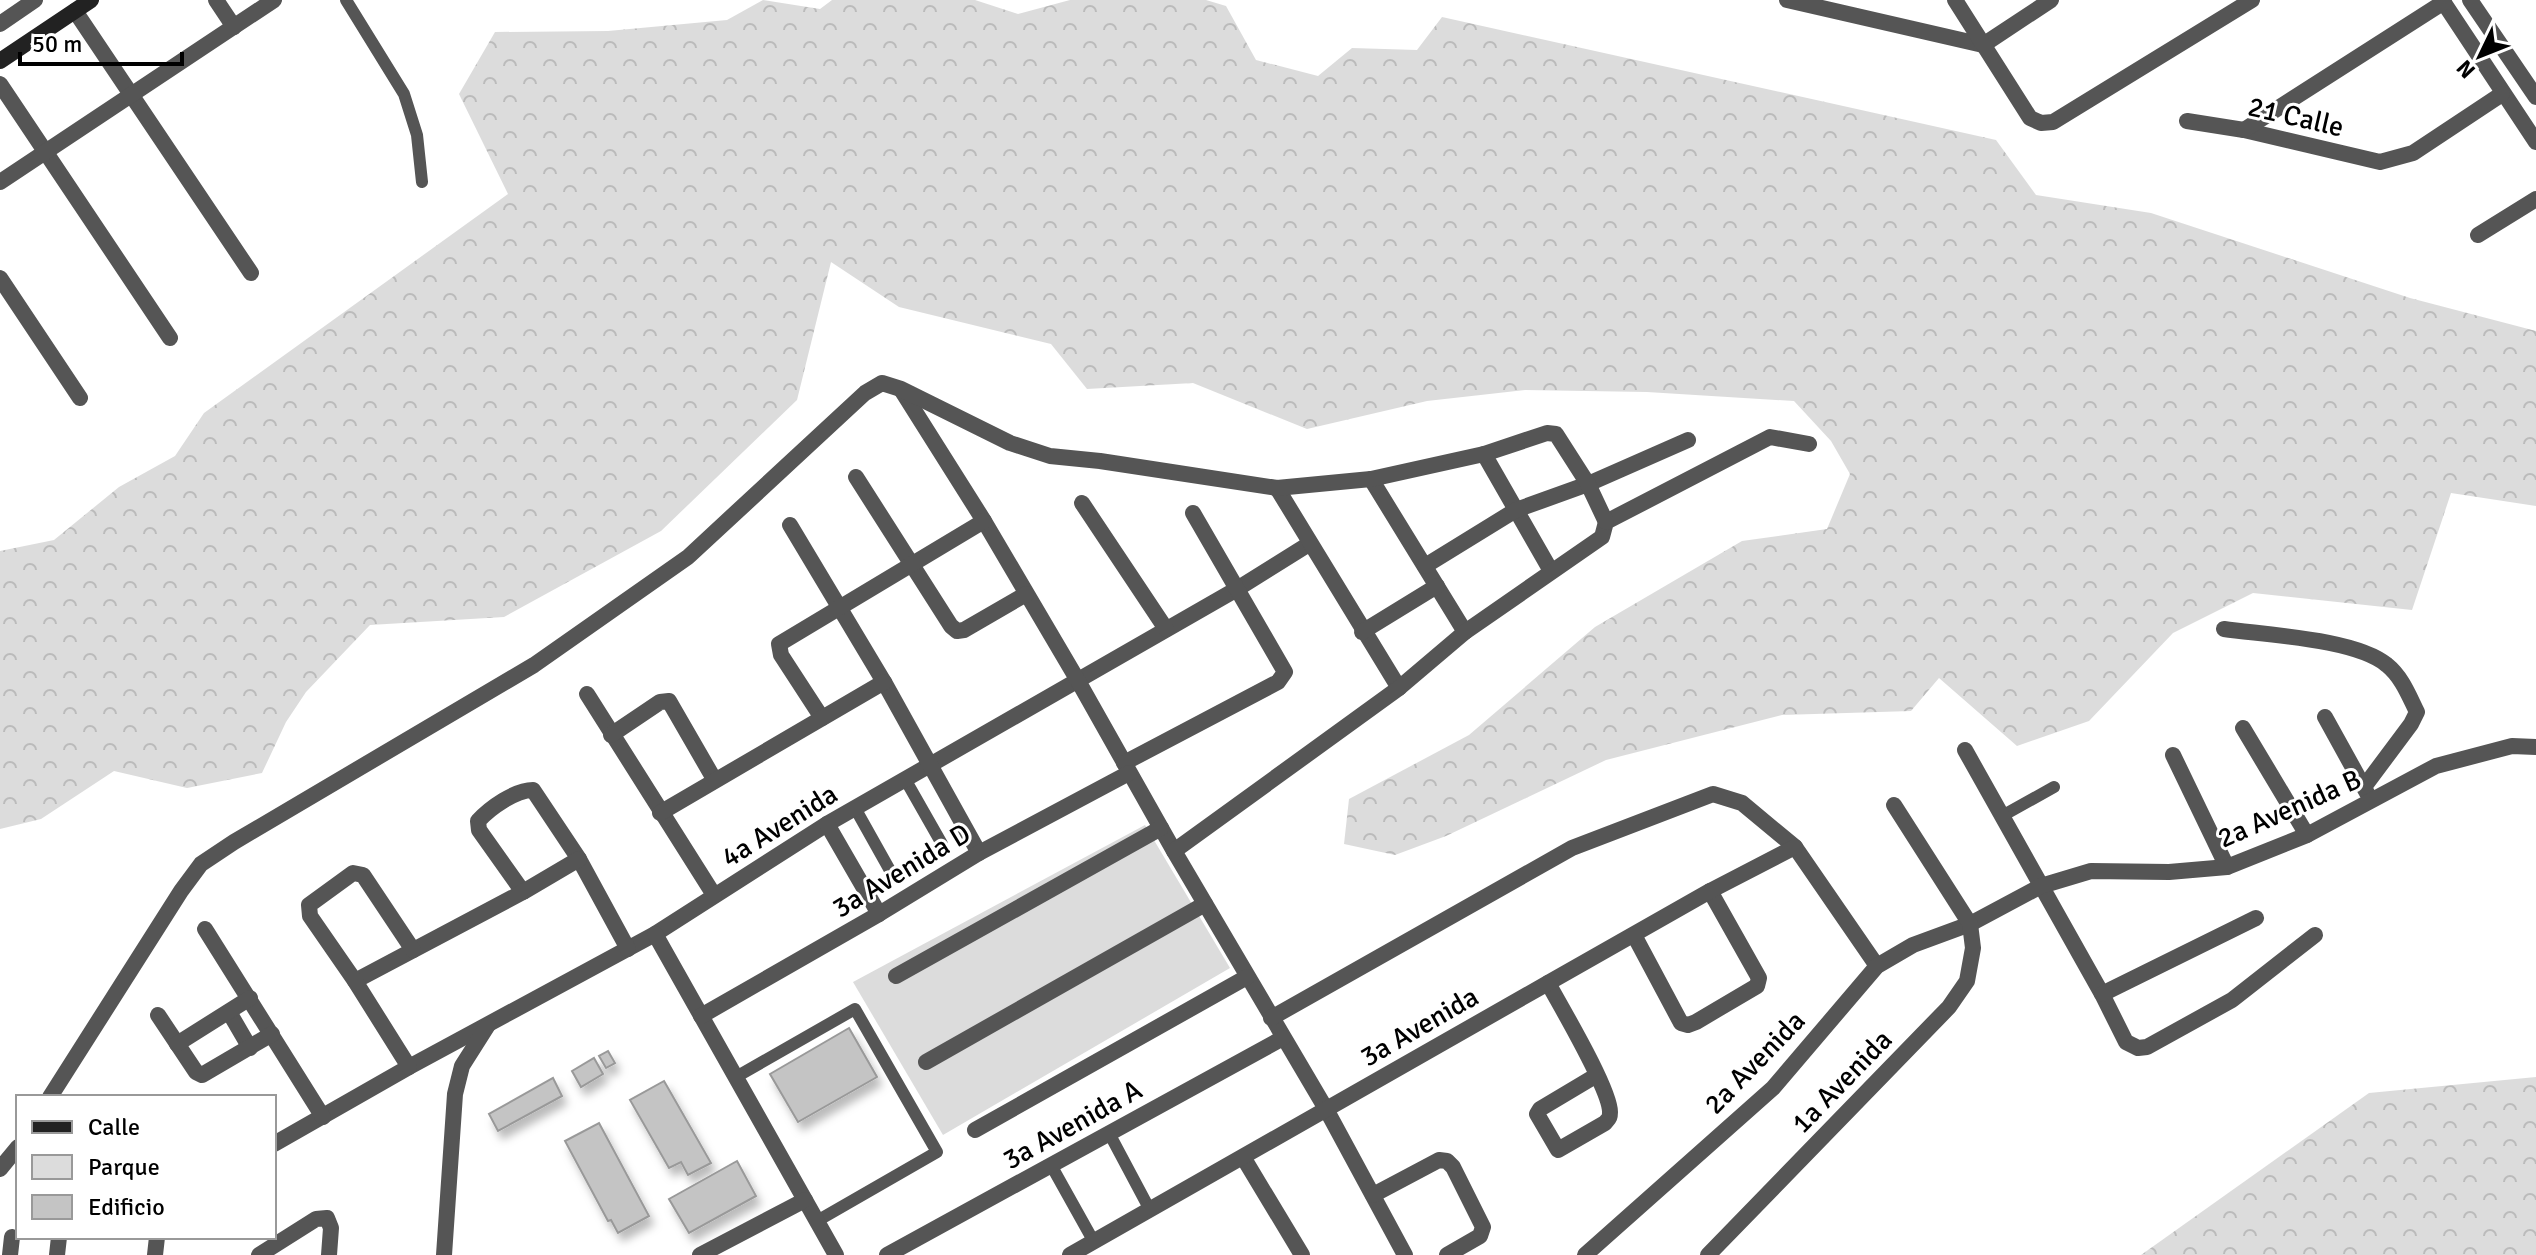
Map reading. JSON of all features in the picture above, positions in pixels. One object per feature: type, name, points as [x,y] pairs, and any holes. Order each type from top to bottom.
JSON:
[{"type":"main road","points":[[0,61],[91,0]]},
{"type":"street","points":[[0,24],[35,0]]},
{"type":"street","points":[[216,0],[234,27]]},
{"type":"street","points":[[0,182],[274,0]]},
{"type":"street","points":[[1787,0],[1983,45],[2051,0]]},
{"type":"street","points":[[1955,0],[2030,118],[2041,123],[2053,122],[2252,0]]},
{"type":"street","points":[[2470,0],[2530,77],[2536,97]]},
{"type":"street","points":[[2244,130],[2443,1],[2536,142]]},
{"type":"street","points":[[75,11],[251,273]]},
{"type":"street","points":[[0,84],[170,338]]},
{"type":"street","name":"21 Calle","points":[[2187,121],[2244,130],[2380,162],[2413,153],[2502,94]]},
{"type":"street","points":[[2478,235],[2536,199]]},
{"type":"street","points":[[0,278],[80,398]]},
{"type":"street","points":[[51,1095],[201,864],[534,665],[688,557],[865,393],[882,383],[901,389],[988,433],[1050,456],[1277,488],[1371,479],[1484,454],[1547,433],[1556,434],[1588,484],[1606,522],[1602,537],[1465,632],[1399,688],[1174,851]]},
{"type":"street","points":[[901,389],[984,521],[1077,679],[1326,1109],[1405,1255]]},
{"type":"street","points":[[1606,522],[1770,437],[1809,444]]},
{"type":"street","points":[[1425,566],[1516,510],[1588,484],[1688,440]]},
{"type":"street","points":[[1484,454],[1551,571]]},
{"type":"street","points":[[856,477],[957,631],[964,630],[1026,594]]},
{"type":"street","points":[[1371,479],[1465,632]]},
{"type":"street","points":[[1277,488],[1362,632],[1399,688]]},
{"type":"street","points":[[1082,503],[1166,629]]},
{"type":"street","points":[[1193,513],[1237,589]]},
{"type":"street","points":[[822,718],[781,655],[779,644],[984,521]]},
{"type":"street","points":[[790,525],[884,682],[979,853]]},
{"type":"street","name":"4a Avenida","points":[[276,1143],[655,934],[827,824],[1237,589],[1309,544]]},
{"type":"street","points":[[1362,632],[1437,586]]},
{"type":"street","name":"3a Avenida D","points":[[701,1016],[1278,682],[1285,672],[1237,589]]},
{"type":"street","points":[[2224,629],[2338,645],[2376,656],[2391,668],[2417,712],[2367,794],[2325,717]]},
{"type":"street","points":[[660,813],[884,682]]},
{"type":"street","points":[[587,694],[714,895]]},
{"type":"street","points":[[611,735],[660,702],[669,701],[714,779]]},
{"type":"street","points":[[2243,728],[2307,835]]},
{"type":"street","name":"2a Avenida B","points":[[1970,924],[2041,886],[2091,871],[2169,872],[2227,867],[2307,835],[2367,794],[2436,766],[2512,746],[2536,747]]},
{"type":"street","points":[[1965,750],[2126,1042],[2138,1048],[2147,1047],[2232,1000],[2315,935]]},
{"type":"street","points":[[2173,755],[2227,867]]},
{"type":"street","points":[[523,892],[479,830],[478,821],[485,813],[524,790],[533,790],[579,859],[628,949]]},
{"type":"street","points":[[1271,1018],[1572,848],[1713,794],[1742,803],[1795,847],[1877,966]]},
{"type":"street","points":[[1894,805],[1970,924]]},
{"type":"street","points":[[827,824],[879,914]]},
{"type":"street","points":[[896,976],[1161,828]]},
{"type":"street","name":"3a Avenida","points":[[1070,1255],[1710,891],[1795,847]]},
{"type":"street","points":[[355,981],[579,859]]},
{"type":"street","points":[[409,1067],[310,916],[309,905],[353,873],[363,875],[413,950]]},
{"type":"street","points":[[1634,935],[1681,1023],[1688,1025],[1696,1022],[1757,986],[1759,978],[1710,891]]},
{"type":"street","points":[[926,1062],[1205,904]]},
{"type":"street","points":[[2102,994],[2256,918]]},
{"type":"street","name":"2a Avenida","points":[[1585,1255],[1773,1088],[1877,966],[1913,945],[1970,924]]},
{"type":"street","name":"1a Avenida","points":[[1708,1255],[1949,1007],[1967,981],[1973,948],[1970,924]]},
{"type":"street","points":[[205,929],[323,1117]]},
{"type":"street","points":[[655,934],[836,1255]]},
{"type":"street","points":[[975,1130],[1247,977]]},
{"type":"street","points":[[1548,983],[1597,1075],[1610,1109],[1605,1123],[1558,1150],[1537,1114],[1540,1109],[1597,1075]]},
{"type":"street","points":[[177,1044],[250,998]]},
{"type":"street","points":[[229,1012],[250,1048]]},
{"type":"street","points":[[158,1015],[196,1072],[202,1075],[272,1034]]},
{"type":"street","points":[[444,1255],[455,1094],[462,1066],[488,1025]]},
{"type":"street","name":"3a Avenida A","points":[[887,1255],[1283,1038]]},
{"type":"street","points":[[0,1169],[16,1149]]},
{"type":"street","points":[[1243,1157],[1294,1252]]},
{"type":"street","points":[[1373,1195],[1439,1160],[1447,1161],[1483,1227],[1480,1236],[1447,1255]]},
{"type":"street","points":[[700,1255],[805,1200]]},
{"type":"street","points":[[259,1255],[316,1219],[327,1218],[331,1228],[329,1255]]},
{"type":"street","points":[[10,1255],[12,1237]]},
{"type":"lane","points":[[346,0],[404,94],[417,135],[422,182]]},
{"type":"lane","points":[[855,808],[892,874],[897,875],[936,854],[942,844],[905,779]]},
{"type":"lane","points":[[2002,816],[2054,787]]},
{"type":"lane","points":[[736,1077],[855,1009],[937,1152],[817,1221]]},
{"type":"lane","points":[[1109,1133],[1150,1210]]},
{"type":"lane","points":[[1051,1165],[1094,1242]]},
{"type":"green space","points":[[763,0],[820,9],[832,0],[975,0],[1018,14],[1070,0],[1206,0],[1226,6],[1256,60],[1318,76],[1352,48],[1417,50],[1442,17],[1996,140],[2036,195],[2151,213],[2410,298],[2536,331],[2536,506],[2451,493],[2412,610],[2253,593],[2173,633],[2089,721],[2017,746],[1939,678],[1911,711],[1782,715],[1606,760],[1446,836],[1395,855],[1344,844],[1349,799],[1469,735],[1595,627],[1742,541],[1827,529],[1850,474],[1831,441],[1794,401],[1647,392],[1525,390],[1427,401],[1307,429],[1193,383],[1087,389],[1051,344],[899,307],[831,262],[797,400],[661,531],[504,617],[370,625],[306,692],[286,722],[262,773],[187,788],[114,771],[41,819],[0,829],[0,551],[54,540],[119,487],[175,456],[204,413],[508,194],[459,94],[495,32],[608,31],[727,20]]},
{"type":"green space","points":[[1145,825],[1230,968],[943,1135],[853,982]]},
{"type":"green space","points":[[2536,1077],[2536,1255],[2141,1255],[2369,1093]]},
{"type":"building","points":[[849,1028],[877,1077],[798,1122],[770,1074]]},
{"type":"building","points":[[608,1051],[615,1063],[606,1068],[599,1056]]},
{"type":"building","points":[[594,1058],[603,1074],[581,1087],[572,1071]]},
{"type":"building","points":[[553,1078],[562,1096],[498,1131],[489,1114]]},
{"type":"building","points":[[664,1081],[711,1163],[688,1175],[681,1162],[669,1168],[630,1100]]},
{"type":"building","points":[[599,1123],[649,1216],[618,1233],[611,1220],[608,1221],[565,1141]]},
{"type":"building","points":[[737,1161],[756,1196],[689,1233],[669,1199]]}]
